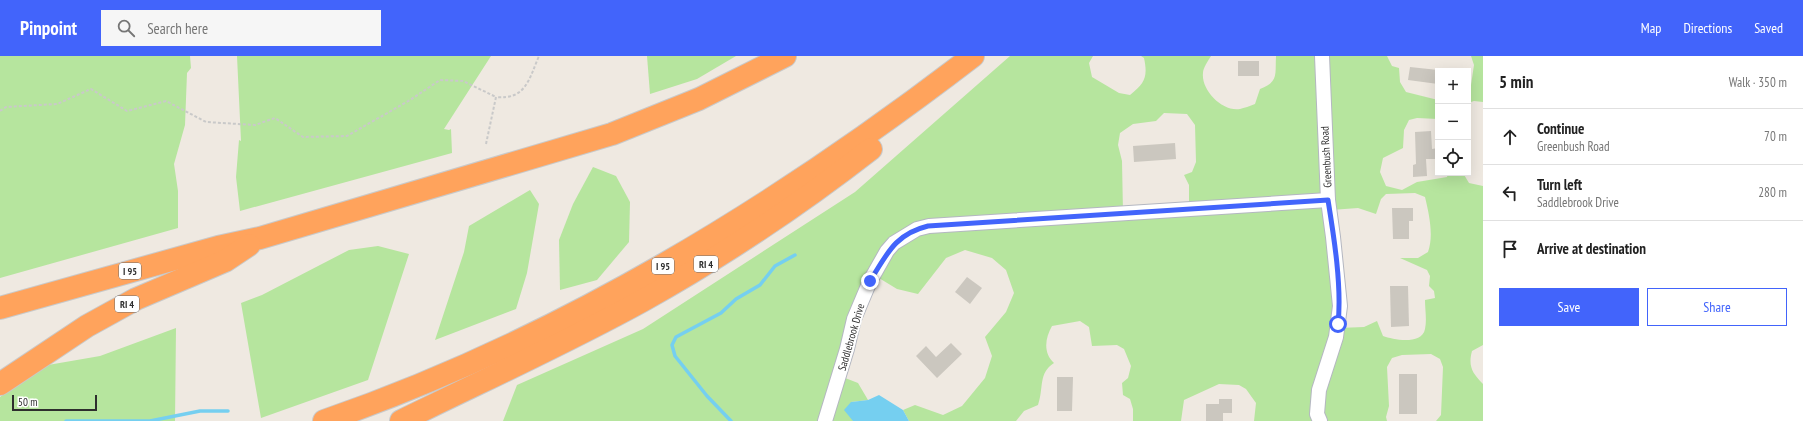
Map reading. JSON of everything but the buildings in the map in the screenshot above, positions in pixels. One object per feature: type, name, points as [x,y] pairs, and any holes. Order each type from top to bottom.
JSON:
[{"type":"highway","name":"I 95","points":[[0,308],[218,247],[260,238],[612,134],[699,99],[785,56]]},
{"type":"highway","name":"I 95","points":[[324,421],[410,389],[505,347],[567,317],[665,265],[750,214],[813,172],[973,56]]},
{"type":"highway","name":"RI 4","points":[[401,421],[601,323],[715,258],[788,210],[861,156],[922,108],[980,56]]},
{"type":"highway","name":"RI 4","points":[[0,384],[93,322],[136,299],[225,261],[260,238]]},
{"type":"street","name":"Greenbush Road","points":[[1320,421],[1317,414],[1319,390],[1336,337],[1340,306],[1328,200],[1322,56]]},
{"type":"street","name":"Saddlebrook Drive","points":[[825,421],[847,349],[854,319],[870,281],[887,251],[894,243],[917,229],[928,226],[1328,200]]},
{"type":"path","points":[[0,111],[6,107],[57,104],[91,89],[127,111],[166,101],[206,122],[255,125],[275,118],[303,137],[347,136],[410,100],[440,80],[463,81],[496,97],[508,98],[524,90],[539,56]]},
{"type":"path","points":[[486,144],[496,97]]},
{"type":"green space","points":[[0,56],[190,56],[191,68],[187,73],[185,125],[174,164],[178,191],[178,228],[0,278]]},
{"type":"green space","points":[[237,56],[491,56],[444,129],[451,129],[452,153],[240,211],[236,177],[239,140],[241,141]]},
{"type":"green space","points":[[647,56],[736,56],[697,79],[650,94]]},
{"type":"green space","points":[[1010,56],[1093,56],[1089,63],[1092,77],[1119,93],[1130,95],[1139,87],[1144,79],[1146,70],[1144,58],[1141,56],[1211,56],[1203,71],[1205,86],[1214,98],[1226,107],[1240,109],[1255,104],[1260,89],[1273,80],[1276,73],[1276,56],[1387,56],[1392,66],[1399,68],[1400,82],[1406,92],[1435,99],[1435,119],[1417,118],[1409,120],[1404,130],[1403,148],[1383,158],[1380,172],[1386,186],[1402,190],[1417,182],[1447,176],[1465,176],[1469,183],[1483,186],[1483,345],[1472,351],[1470,361],[1474,373],[1483,384],[1483,421],[1436,421],[1441,415],[1443,367],[1440,359],[1431,354],[1402,355],[1392,358],[1387,367],[1389,406],[1386,417],[1387,421],[1254,421],[1256,403],[1246,389],[1239,385],[1219,384],[1184,400],[1181,421],[1133,421],[1133,409],[1130,399],[1123,395],[1122,383],[1128,378],[1131,366],[1124,349],[1117,345],[1092,346],[1089,327],[1080,321],[1052,326],[1046,345],[1048,355],[1054,363],[1049,367],[1043,376],[1038,405],[1024,411],[1016,421],[909,421],[903,410],[915,405],[943,415],[962,406],[985,378],[992,356],[985,337],[1006,312],[1014,293],[1006,270],[992,258],[965,250],[946,258],[918,294],[897,289],[874,275],[840,376],[858,383],[868,400],[851,402],[853,421],[503,421],[517,385],[643,329],[855,192]],"holes":[[[1164,113],[1187,114],[1195,125],[1196,162],[1192,172],[1184,175],[1189,185],[1189,209],[1123,213],[1122,161],[1118,145],[1120,133],[1133,124],[1156,121]],[[1415,193],[1425,197],[1431,232],[1428,252],[1418,258],[1400,258],[1427,270],[1430,276],[1429,286],[1434,291],[1435,298],[1425,300],[1426,322],[1423,334],[1419,337],[1407,340],[1388,338],[1383,336],[1377,321],[1364,327],[1339,328],[1331,210],[1358,208],[1376,214],[1381,199],[1386,194]]]},
{"type":"green space","points":[[1471,56],[1483,56],[1483,102],[1471,102],[1471,85],[1474,65]]},
{"type":"green space","points":[[593,167],[616,176],[630,202],[629,242],[597,280],[560,290],[559,240],[573,204]]},
{"type":"green space","points":[[530,190],[539,204],[527,273],[516,309],[435,340],[464,252],[469,226]]},
{"type":"green space","points":[[378,246],[409,254],[368,380],[261,418],[241,303],[262,295],[349,250]]},
{"type":"green space","points":[[176,328],[175,421],[0,421],[0,397],[18,383],[48,365],[100,356]]},
{"type":"water","points":[[879,395],[903,410],[909,421],[853,421],[844,410],[851,402],[868,400]]},
{"type":"waterway","points":[[731,421],[707,396],[675,356],[672,345],[676,337],[721,313],[736,299],[760,285],[775,266],[795,255]]},
{"type":"waterway","points":[[66,421],[150,421],[200,411],[228,411]]},
{"type":"route","points":[[870,281],[887,251],[894,243],[917,229],[928,226],[1328,200],[1339,288],[1340,306],[1338,324]]}]
